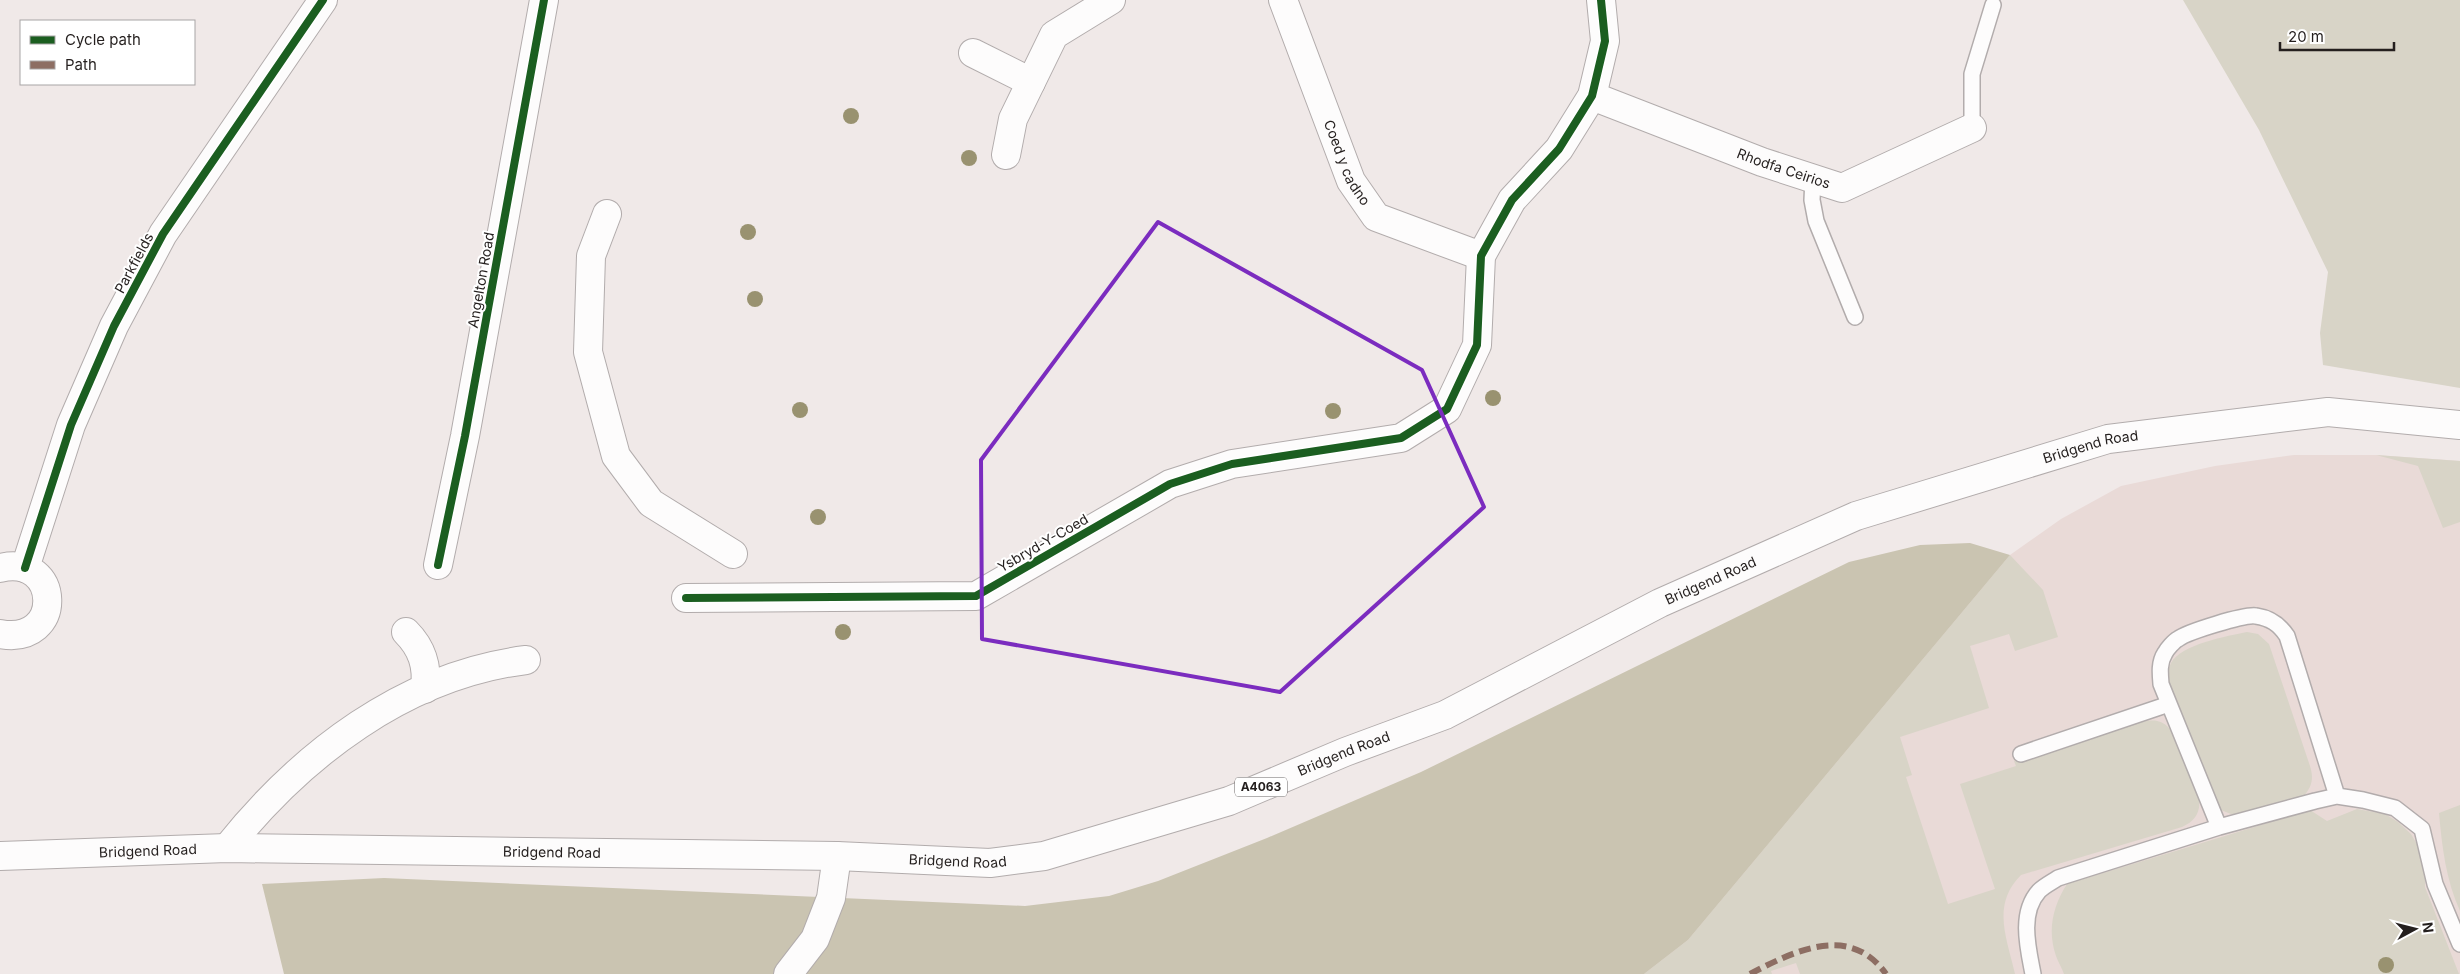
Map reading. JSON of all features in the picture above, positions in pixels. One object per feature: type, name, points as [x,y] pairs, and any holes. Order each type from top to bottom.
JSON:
[{"type":"street","name":"Parkfields","points":[[0,634],[14,636],[27,633],[38,625],[46,614],[48,600],[45,586],[37,575],[13,568],[71,425],[114,326],[163,234],[323,0]]},
{"type":"street","name":"Angelton Road","points":[[438,565],[465,436],[544,0]]},
{"type":"street","points":[[1006,155],[1013,119],[1054,35],[1110,0]]},
{"type":"street","name":"Coed y cadno","points":[[1283,0],[1351,181],[1376,217],[1482,256]]},
{"type":"street","points":[[1482,256],[1512,200],[1559,149],[1592,96],[1605,41],[1601,0]]},
{"type":"street","points":[[973,52],[1030,82]]},
{"type":"street","name":"Rhodfa Ceirios","points":[[1592,96],[1762,162],[1842,188],[1972,128]]},
{"type":"street","points":[[607,214],[591,256],[588,352],[616,456],[651,502],[733,544],[731,598]]},
{"type":"street","name":"Ysbryd-Y-Coed","points":[[686,598],[976,596],[1170,484],[1232,464],[1401,438],[1447,409],[1477,346],[1482,256]]},
{"type":"street","name":"Bridgend Road","points":[[0,856],[227,848],[837,856],[990,863],[1044,856],[1229,801],[1345,752],[1445,715],[1660,603],[1856,516],[2108,440],[2328,412],[2460,425]]},
{"type":"street","points":[[406,632],[421,651],[427,676],[425,689]]},
{"type":"street","points":[[227,848],[254,814],[284,783],[316,754],[351,729],[398,702],[473,670],[499,663],[526,660]]},
{"type":"street","points":[[788,974],[815,939],[831,898],[837,856]]},
{"type":"lane","points":[[1972,128],[1972,74],[1993,6]]},
{"type":"lane","points":[[1813,179],[1812,200],[1816,221],[1855,317]]},
{"type":"lane","points":[[2219,827],[2161,684],[2160,668],[2165,653],[2177,639],[2191,632],[2253,615],[2269,619],[2280,626],[2291,645],[2338,796]]},
{"type":"lane","points":[[2021,754],[2169,704]]},
{"type":"lane","points":[[2033,974],[2027,944],[2028,913],[2039,891],[2058,878],[2219,827],[2338,796],[2396,808],[2422,829],[2436,884],[2460,944]]},
{"type":"highlighted area","points":[[1158,222],[1422,370],[1484,507],[1280,692],[982,639],[981,460]]},
{"type":"shaded area","points":[[2183,0],[2460,0],[2460,388],[2323,365],[2320,333],[2328,272],[2259,130]]},
{"type":"shaded area","points":[[2294,455],[2376,455],[2460,461],[2460,974],[1644,974],[1688,940],[2010,555],[2061,519],[2121,486],[2215,466]]},
{"type":"shaded area","points":[[2376,455],[2460,461],[2460,522],[2443,528],[2418,466]]},
{"type":"shaded area","points":[[1970,543],[2010,555],[1688,940],[1644,974],[284,974],[262,884],[384,878],[1025,906],[1109,896],[1158,881],[1267,838],[1421,772],[1849,562],[1920,545]]},
{"type":"shaded area","points":[[2010,555],[2043,590],[2058,637],[2015,651],[2009,634],[1970,646],[1989,708],[1900,737],[1912,775],[1906,777],[1948,904],[1995,889],[1960,784],[2016,766],[2014,761],[2141,722],[2158,721],[2167,726],[2176,740],[2199,799],[2198,813],[2193,820],[2182,827],[2021,875],[2012,886],[2006,898],[2004,910],[2005,935],[2015,974],[1800,974],[1796,963],[1771,971],[1772,974],[1644,974],[1688,940]]},
{"type":"shaded area","points":[[2247,632],[2258,634],[2269,644],[2310,766],[2312,779],[2303,797],[2236,816],[2221,810],[2216,803],[2169,682],[2168,672],[2176,656],[2184,651],[2206,642]]},
{"type":"shaded area","points":[[2460,805],[2460,911],[2445,863],[2439,813]]},
{"type":"shaded area","points":[[2357,809],[2385,814],[2398,822],[2411,834],[2421,851],[2425,868],[2425,887],[2459,974],[2064,974],[2053,946],[2052,928],[2058,901],[2067,884],[2310,810],[2327,821]]},
{"type":"marked path","points":[[1750,974],[1785,957],[1821,946],[1839,946],[1856,949],[1872,958],[1886,974]]},
{"type":"cycle path","points":[[25,568],[71,425],[114,326],[163,234],[323,0]]},
{"type":"cycle path","points":[[438,565],[465,436],[544,0]]},
{"type":"cycle path","points":[[686,598],[976,596],[1170,484],[1232,464],[1401,438],[1447,409],[1477,345],[1481,256],[1512,200],[1559,149],[1592,96],[1605,41],[1601,0]]}]
